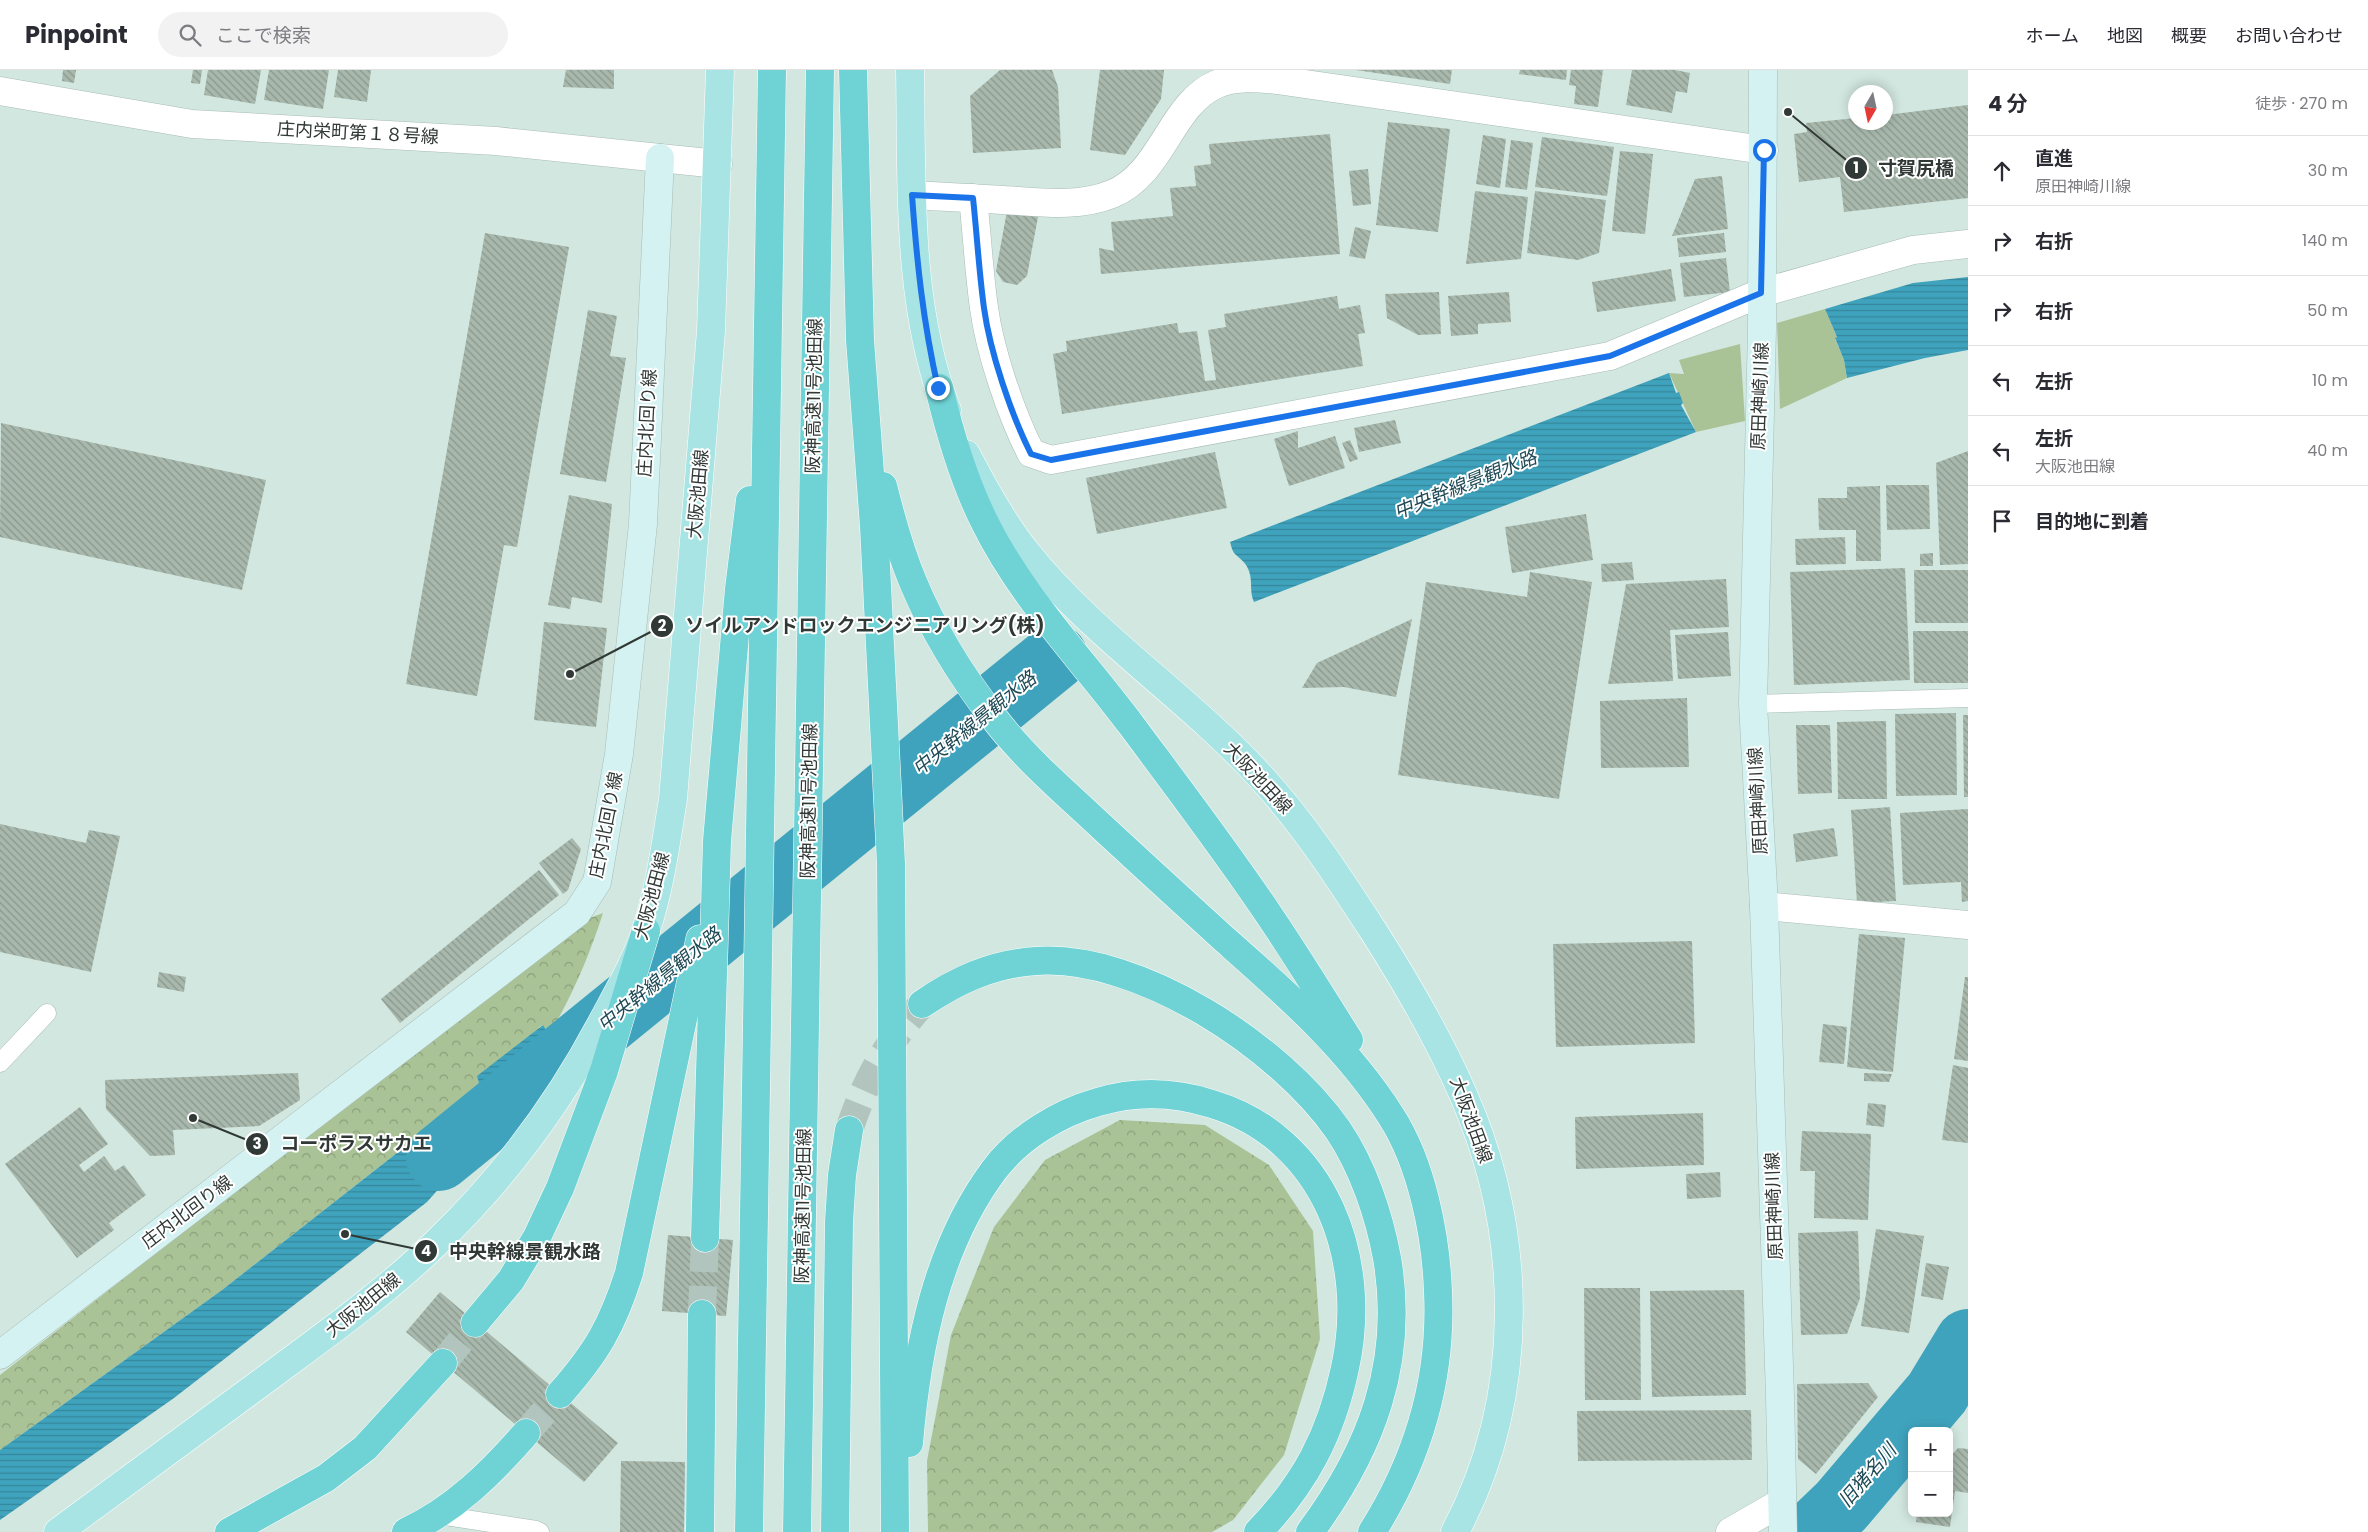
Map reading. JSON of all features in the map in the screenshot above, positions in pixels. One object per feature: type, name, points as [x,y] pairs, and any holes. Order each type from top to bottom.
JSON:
[{"type":"highway","points":[[750,1532],[772,70]]},
{"type":"highway","name":"阪神高速11号池田線","points":[[797,1532],[814,355],[820,70]]},
{"type":"highway","points":[[853,70],[858,300],[866,409],[891,864],[895,1532]]},
{"type":"highway","points":[[705,1238],[710,1012],[717,841],[739,589],[767,359]]},
{"type":"highway","points":[[938,388],[961,468],[984,522],[1006,561],[1039,608],[1131,725],[1269,915],[1358,1055],[1392,1118],[1414,1165],[1429,1214],[1437,1263],[1439,1313],[1436,1361],[1428,1407],[1413,1454],[1392,1500],[1372,1532]]},
{"type":"highway","points":[[866,409],[886,499],[913,583],[938,633],[966,679],[994,719],[1025,754],[1069,797],[1289,996],[1328,1034],[1392,1118]]},
{"type":"highway","points":[[560,1394],[588,1363],[606,1334],[622,1297],[629,1273],[696,960],[717,841]]},
{"type":"highway","points":[[476,1323],[511,1280],[537,1237],[560,1188],[604,1071],[646,931]]},
{"type":"highway","points":[[922,1004],[948,986],[1004,965],[1037,961],[1069,962],[1104,968],[1168,992],[1206,1013],[1242,1038],[1280,1067],[1310,1096],[1338,1131],[1360,1171],[1376,1214],[1387,1258],[1392,1303],[1390,1354],[1378,1407],[1359,1455],[1335,1498],[1310,1532]]},
{"type":"highway","points":[[902,1532],[918,1368],[931,1305],[946,1256],[968,1209],[995,1168],[1027,1138],[1057,1118],[1087,1105],[1117,1096],[1152,1094],[1193,1098],[1232,1110],[1268,1130],[1297,1156],[1322,1189],[1338,1224],[1347,1263],[1352,1305],[1349,1348],[1336,1402],[1324,1438],[1304,1477],[1278,1511],[1258,1532]]},
{"type":"highway","points":[[835,1532],[840,1222],[842,1175],[849,1130]]},
{"type":"highway","points":[[700,1532],[702,1314]]},
{"type":"highway","points":[[229,1532],[326,1478],[365,1448],[443,1363]]},
{"type":"highway","points":[[406,1532],[439,1515],[496,1468],[526,1433]]},
{"type":"main road","name":"大阪池田線","points":[[58,1532],[341,1324],[387,1287],[435,1244],[523,1145],[558,1097],[590,1045],[616,996],[646,931],[662,865],[673,798],[711,331],[720,70]]},
{"type":"main road","name":"大阪池田線","points":[[910,70],[912,195],[918,278],[926,336],[938,388],[957,436],[1001,516],[1026,552],[1098,627],[1260,776],[1290,811],[1348,892],[1417,1002],[1464,1096],[1479,1136],[1503,1225],[1511,1304],[1509,1344],[1495,1428],[1482,1470],[1455,1532]]},
{"type":"street","name":"原田神崎川線","points":[[1763,70],[1762,329],[1753,704],[1764,906],[1782,1532]]},
{"type":"street","points":[[912,195],[1067,204],[1093,201],[1114,193],[1132,181],[1150,165],[1198,96],[1218,83],[1248,77],[1287,81],[1764,150]]},
{"type":"street","name":"庄内栄町第１８号線","points":[[0,91],[192,124],[496,140],[718,164]]},
{"type":"street","name":"庄内北回り線","points":[[0,1355],[577,913],[597,882],[619,754],[643,524],[660,158]]},
{"type":"street","points":[[973,198],[984,310],[998,364],[1017,426],[1031,454],[1051,460],[1610,356],[1761,293],[1913,250],[1968,244]]},
{"type":"street","points":[[1764,906],[1968,925]]},
{"type":"street","points":[[1730,1532],[1782,1502]]},
{"type":"lane","points":[[1753,704],[1968,698]]},
{"type":"lane","points":[[0,1063],[47,1012]]},
{"type":"lane","points":[[439,1515],[540,1532]]},
{"type":"green space","points":[[1825,309],[1837,337],[1835,339],[1844,360],[1847,378],[1780,409],[1777,323]]},
{"type":"green space","points":[[1740,344],[1745,421],[1696,432],[1669,373],[1684,374],[1679,360]]},
{"type":"green space","points":[[603,913],[579,976],[549,1035],[542,1025],[479,1083],[476,1091],[222,1290],[0,1450],[0,1375],[582,921]]},
{"type":"green space","points":[[1120,1120],[1205,1125],[1269,1165],[1313,1231],[1320,1339],[1284,1455],[1233,1520],[1212,1532],[928,1532],[927,1461],[951,1335],[994,1227],[1045,1160]]},
{"type":"water","points":[[1968,277],[1968,350],[1925,358],[1847,378],[1844,360],[1835,338],[1837,337],[1825,309],[1913,283]]},
{"type":"water","points":[[1669,373],[1676,393],[1679,392],[1683,403],[1681,405],[1696,432],[1254,602],[1248,568],[1234,553],[1230,542]]},
{"type":"water","points":[[543,1025],[549,1035],[529,1074],[474,1149],[427,1202],[174,1398],[0,1520],[0,1450],[222,1290],[476,1091],[479,1083],[477,1076]]},
{"type":"building","points":[[63,70],[76,70],[74,83],[62,81]]},
{"type":"building","points":[[193,70],[202,70],[200,84],[191,83]]},
{"type":"building","points":[[208,70],[261,70],[255,104],[204,95]]},
{"type":"building","points":[[269,70],[329,70],[323,109],[264,100]]},
{"type":"building","points":[[338,70],[371,70],[367,102],[334,97]]},
{"type":"building","points":[[566,70],[614,70],[614,89],[563,87]]},
{"type":"building","points":[[1000,70],[1052,70],[1058,87],[1061,148],[973,153],[970,96]]},
{"type":"building","points":[[1100,70],[1164,70],[1161,99],[1125,155],[1090,150]]},
{"type":"building","points":[[1356,70],[1452,70],[1450,84]]},
{"type":"building","points":[[1520,70],[1567,70],[1566,80],[1519,74]]},
{"type":"building","points":[[1571,70],[1603,70],[1598,107],[1574,104],[1576,86],[1569,85]]},
{"type":"building","points":[[1632,70],[1675,70],[1690,73],[1687,93],[1676,91],[1672,113],[1626,105]]},
{"type":"building","points":[[1968,105],[1968,198],[1844,212],[1840,177],[1799,182],[1794,134],[1807,132],[1806,123],[1848,119],[1848,130],[1893,130],[1893,114]]},
{"type":"building","points":[[1388,122],[1450,129],[1438,232],[1376,225]]},
{"type":"building","points":[[1330,134],[1340,254],[1101,274],[1099,248],[1114,251],[1111,222],[1173,216],[1170,188],[1196,186],[1194,166],[1211,164],[1209,144]]},
{"type":"building","points":[[1483,135],[1506,139],[1500,188],[1476,184]]},
{"type":"building","points":[[1542,137],[1614,147],[1607,196],[1535,187]]},
{"type":"building","points":[[1511,140],[1533,143],[1527,190],[1505,187]]},
{"type":"building","points":[[1620,151],[1653,154],[1645,234],[1612,231]]},
{"type":"building","points":[[1368,169],[1371,204],[1353,206],[1349,171]]},
{"type":"building","points":[[1722,176],[1728,229],[1672,236],[1695,179]]},
{"type":"building","points":[[1475,191],[1528,197],[1521,259],[1466,264]]},
{"type":"building","points":[[1535,191],[1606,200],[1599,253],[1578,260],[1527,253]]},
{"type":"building","points":[[1007,211],[1038,217],[1027,276],[1017,285],[1003,282],[996,271]]},
{"type":"building","points":[[1355,227],[1371,231],[1365,259],[1349,256]]},
{"type":"building","points":[[485,233],[569,247],[517,547],[504,545],[477,696],[406,684]]},
{"type":"building","points":[[1724,233],[1726,252],[1679,257],[1677,238]]},
{"type":"building","points":[[1726,258],[1730,292],[1684,297],[1680,263]]},
{"type":"building","points":[[1671,269],[1676,301],[1597,312],[1592,282]]},
{"type":"building","points":[[1439,292],[1441,334],[1418,335],[1387,318],[1385,294]]},
{"type":"building","points":[[1509,292],[1511,322],[1478,324],[1478,334],[1451,336],[1448,296]]},
{"type":"building","points":[[1337,296],[1339,309],[1360,305],[1365,333],[1358,334],[1363,366],[1062,414],[1053,354],[1067,351],[1066,341],[1177,323],[1179,333],[1197,331],[1205,381],[1216,380],[1208,330],[1226,327],[1224,314]]},
{"type":"building","points":[[588,310],[617,316],[610,356],[626,358],[606,482],[560,474]]},
{"type":"building","points":[[1395,420],[1401,443],[1359,452],[1354,428]]},
{"type":"building","points":[[1,423],[266,480],[242,590],[0,537]]},
{"type":"building","points":[[1298,431],[1298,448],[1335,436],[1345,468],[1289,486],[1274,439]]},
{"type":"building","points":[[1350,440],[1358,459],[1350,462],[1342,443]]},
{"type":"building","points":[[1968,451],[1968,564],[1940,565],[1936,463]]},
{"type":"building","points":[[1215,452],[1227,508],[1097,534],[1086,478]]},
{"type":"building","points":[[1886,485],[1929,485],[1930,529],[1887,530]]},
{"type":"building","points":[[1880,486],[1881,561],[1856,561],[1856,530],[1819,530],[1818,498],[1847,498],[1847,487]]},
{"type":"building","points":[[569,495],[612,504],[602,603],[572,597],[570,609],[548,605]]},
{"type":"building","points":[[1586,514],[1593,560],[1512,573],[1505,527]]},
{"type":"building","points":[[1845,537],[1846,564],[1796,565],[1795,539]]},
{"type":"building","points":[[1933,553],[1933,566],[1920,566],[1920,554]]},
{"type":"building","points":[[1632,562],[1634,580],[1602,582],[1601,564]]},
{"type":"building","points":[[1905,568],[1910,680],[1794,685],[1790,572]]},
{"type":"building","points":[[1914,570],[1968,570],[1968,623],[1915,623]]},
{"type":"building","points":[[1530,572],[1592,582],[1559,799],[1398,775],[1426,582],[1527,597]]},
{"type":"building","points":[[1726,579],[1729,627],[1670,630],[1673,681],[1608,684],[1626,584]]},
{"type":"building","points":[[1412,619],[1396,697],[1344,687],[1302,688],[1317,663]]},
{"type":"building","points":[[544,622],[607,628],[596,727],[534,720]]},
{"type":"building","points":[[1913,631],[1968,631],[1968,683],[1914,683]]},
{"type":"building","points":[[1728,632],[1731,676],[1678,679],[1675,635]]},
{"type":"building","points":[[1687,698],[1689,767],[1601,768],[1600,701]]},
{"type":"building","points":[[1956,713],[1957,795],[1896,796],[1895,714]]},
{"type":"building","points":[[1963,715],[1968,715],[1968,797],[1964,797]]},
{"type":"building","points":[[1886,721],[1887,799],[1838,799],[1837,722]]},
{"type":"building","points":[[1796,725],[1830,725],[1832,793],[1798,794]]},
{"type":"building","points":[[1890,807],[1896,901],[1857,903],[1851,810]]},
{"type":"building","points":[[1968,809],[1968,901],[1962,902],[1961,882],[1903,885],[1900,813]]},
{"type":"building","points":[[0,824],[86,843],[89,830],[120,836],[91,972],[0,952]]},
{"type":"building","points":[[1834,828],[1838,856],[1796,862],[1793,834]]},
{"type":"building","points":[[572,838],[581,849],[568,890],[563,894],[539,863]]},
{"type":"building","points":[[539,870],[559,895],[400,1023],[381,999]]},
{"type":"building","points":[[1859,934],[1905,938],[1893,1072],[1847,1067]]},
{"type":"building","points":[[1692,941],[1695,1043],[1556,1047],[1553,944]]},
{"type":"building","points":[[159,972],[186,977],[184,992],[157,987]]},
{"type":"building","points":[[1965,977],[1968,977],[1968,1061],[1954,1059]]},
{"type":"building","points":[[1823,1024],[1847,1027],[1844,1064],[1819,1062]]},
{"type":"building","points":[[1953,1065],[1968,1068],[1968,1143],[1942,1140]]},
{"type":"building","points":[[298,1073],[300,1100],[259,1126],[173,1130],[175,1155],[150,1156],[106,1109],[105,1080]]},
{"type":"building","points":[[1864,1073],[1892,1074],[1889,1082],[1864,1081]]},
{"type":"building","points":[[1868,1103],[1886,1105],[1884,1127],[1866,1125]]},
{"type":"building","points":[[80,1107],[108,1144],[79,1165],[84,1172],[104,1156],[115,1171],[124,1165],[146,1195],[109,1223],[114,1230],[77,1258],[5,1164]]},
{"type":"building","points":[[1703,1113],[1704,1165],[1576,1169],[1575,1117]]},
{"type":"building","points":[[1802,1131],[1871,1134],[1868,1220],[1814,1218],[1815,1171],[1800,1171]]},
{"type":"building","points":[[1720,1172],[1721,1197],[1687,1199],[1686,1174]]},
{"type":"building","points":[[1876,1229],[1924,1236],[1909,1333],[1861,1326]]},
{"type":"building","points":[[1858,1231],[1860,1298],[1847,1334],[1801,1335],[1798,1233]]},
{"type":"building","points":[[668,1235],[733,1240],[726,1316],[662,1311]]},
{"type":"building","points":[[1926,1263],[1949,1267],[1943,1300],[1921,1296]]},
{"type":"building","points":[[1584,1288],[1640,1288],[1641,1400],[1585,1400]]},
{"type":"building","points":[[1744,1290],[1746,1395],[1652,1397],[1650,1291]]},
{"type":"building","points":[[440,1292],[618,1443],[584,1482],[406,1332]]},
{"type":"building","points":[[1868,1383],[1878,1397],[1816,1474],[1798,1459],[1797,1384]]},
{"type":"building","points":[[1751,1410],[1752,1460],[1578,1461],[1577,1411]]},
{"type":"building","points":[[1958,1448],[1968,1449],[1968,1493],[1955,1491],[1953,1505],[1953,1472],[1953,1454]]},
{"type":"building","points":[[621,1461],[685,1462],[684,1532],[620,1532]]},
{"type":"building","points":[[1917,1517],[1951,1517],[1950,1527],[1916,1522]]},
{"type":"waterway","name":"中央幹線景観水路","points":[[439,1158],[1055,657]]},
{"type":"waterway","name":"旧猪名川","points":[[1814,1532],[1841,1506],[1937,1393],[1968,1342]]},
{"type":"tunnel","points":[[849,1130],[878,1063],[887,1048],[922,1004]]},
{"type":"tunnel","points":[[702,1314],[705,1238]]},
{"type":"tunnel","points":[[443,1363],[475,1323]]},
{"type":"tunnel","points":[[526,1433],[560,1394]]},
{"type":"place","name":"寸賀尻橋","points":[[1788,112]]},
{"type":"place","name":"ソイルアンドロックエンジニアリング(株)","points":[[570,674]]},
{"type":"place","name":"コーポラスサカエ","points":[[193,1118]]},
{"type":"place","name":"中央幹線景観水路","points":[[345,1234]]},
{"type":"route","points":[[938,388],[926,336],[918,278],[912,195],[973,198],[984,310],[998,364],[1017,426],[1031,454],[1051,460],[1072,458],[1610,356],[1761,293],[1764,150]]}]
